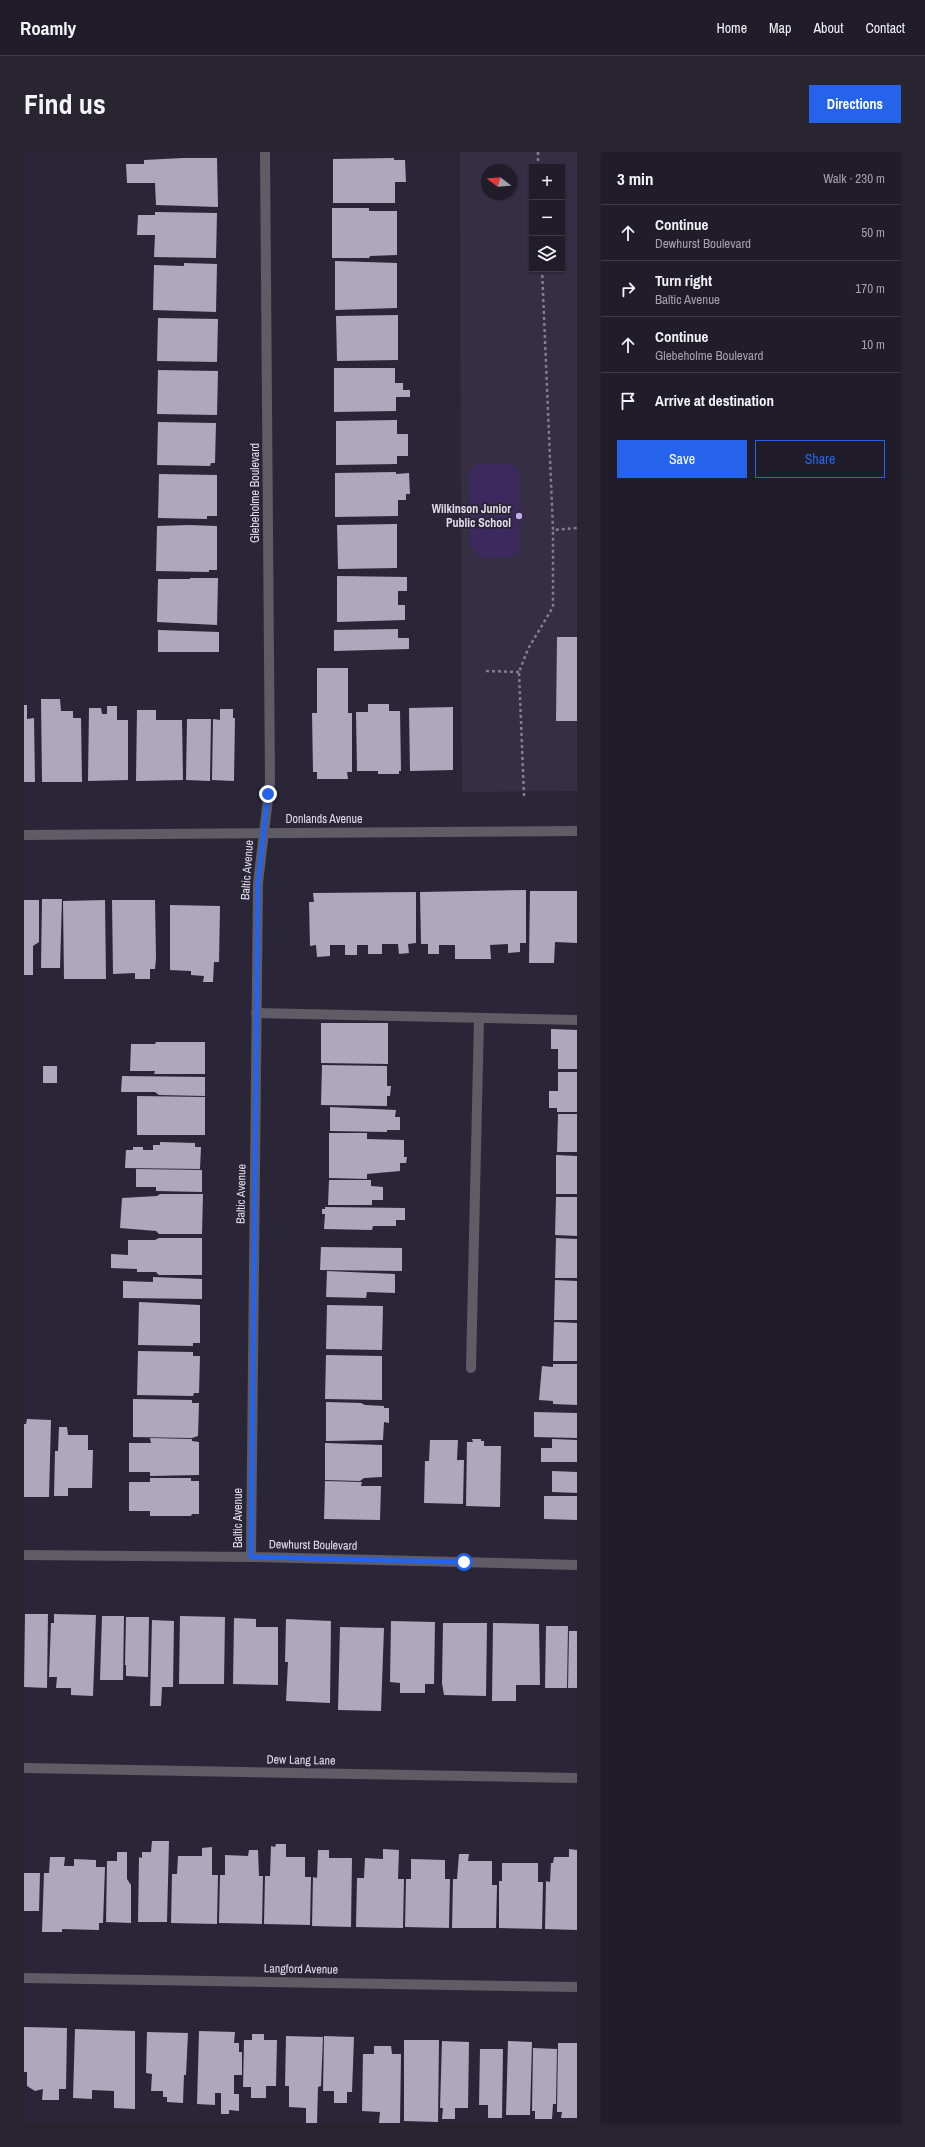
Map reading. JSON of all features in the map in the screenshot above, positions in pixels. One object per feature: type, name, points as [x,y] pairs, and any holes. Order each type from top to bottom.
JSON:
[{"type":"street","name":"Glebeholme Boulevard","points":[[263,832],[270,782],[265,152]]},
{"type":"street","name":"Donlands Avenue","points":[[24,835],[577,830]]},
{"type":"street","name":"Baltic Avenue","points":[[251,1557],[258,883],[263,832]]},
{"type":"street","points":[[256,1013],[577,1020]]},
{"type":"street","points":[[471,1368],[479,1019]]},
{"type":"street","name":"Dewhurst Boulevard","points":[[24,1555],[251,1557],[577,1566]]},
{"type":"street","name":"Dew Lang Lane","points":[[24,1768],[577,1778]]},
{"type":"street","name":"Langford Avenue","points":[[24,1978],[577,1987]]},
{"type":"path","points":[[538,152],[538,164]]},
{"type":"path","points":[[524,796],[519,672],[528,649],[553,607],[553,530],[542,272]]},
{"type":"path","points":[[553,530],[577,528]]},
{"type":"path","points":[[486,671],[519,672]]},
{"type":"shaded area","name":"Wilkinson Junior Public School","points":[[460,152],[577,152],[577,791],[462,792]]},
{"type":"shaded area","points":[[478,464],[511,464],[519,472],[519,550],[512,557],[481,558],[470,545],[469,472]]},
{"type":"building","points":[[217,158],[218,207],[156,205],[155,183],[127,183],[126,164],[144,164],[144,160]]},
{"type":"building","points":[[394,158],[394,160],[405,160],[406,182],[395,182],[395,203],[333,203],[333,159]]},
{"type":"building","points":[[332,208],[369,208],[369,211],[397,211],[397,255],[370,256],[369,258],[332,258]]},
{"type":"building","points":[[155,212],[217,213],[216,258],[154,257],[155,235],[137,235],[138,215],[155,215]]},
{"type":"building","points":[[335,261],[397,263],[397,308],[335,310]]},
{"type":"building","points":[[184,263],[217,264],[216,312],[153,310],[154,265],[184,266]]},
{"type":"building","points":[[398,315],[398,360],[337,361],[336,316]]},
{"type":"building","points":[[158,318],[218,319],[217,362],[157,361]]},
{"type":"building","points":[[334,368],[395,368],[395,383],[403,383],[403,390],[410,390],[410,397],[396,397],[396,411],[334,412]]},
{"type":"building","points":[[158,370],[218,371],[217,415],[157,414]]},
{"type":"building","points":[[397,420],[397,434],[408,434],[408,456],[397,456],[397,464],[336,465],[336,421]]},
{"type":"building","points":[[158,422],[216,423],[215,463],[211,463],[210,466],[157,465]]},
{"type":"building","points":[[396,472],[396,474],[409,473],[410,494],[406,494],[406,500],[398,500],[398,516],[335,517],[335,473]]},
{"type":"building","points":[[159,474],[217,475],[217,516],[207,516],[207,519],[158,518]]},
{"type":"building","points":[[397,524],[397,568],[338,569],[337,525]]},
{"type":"building","points":[[157,526],[217,526],[217,570],[209,570],[209,572],[156,571]]},
{"type":"building","points":[[337,576],[407,577],[407,591],[398,591],[398,605],[405,605],[405,620],[337,622]]},
{"type":"building","points":[[218,578],[217,625],[157,622],[158,579]]},
{"type":"building","points":[[398,629],[398,638],[409,638],[409,649],[334,651],[334,630]]},
{"type":"building","points":[[158,630],[219,632],[219,652],[158,652]]},
{"type":"building","points":[[557,637],[577,637],[577,721],[556,721]]},
{"type":"building","points":[[317,668],[348,668],[348,713],[352,713],[352,772],[347,772],[348,779],[317,779],[317,772],[313,772],[312,713],[317,713]]},
{"type":"building","points":[[41,699],[60,699],[61,711],[73,711],[73,718],[81,718],[82,782],[42,782]]},
{"type":"building","points":[[368,704],[389,704],[389,711],[400,711],[401,771],[399,771],[399,774],[378,774],[378,771],[357,771],[356,712],[368,712]]},
{"type":"building","points":[[24,705],[27,705],[27,719],[34,718],[35,782],[24,782]]},
{"type":"building","points":[[107,706],[117,706],[117,720],[128,720],[128,780],[88,781],[89,708],[101,708],[102,714],[107,714]]},
{"type":"building","points":[[453,707],[453,770],[410,771],[409,708]]},
{"type":"building","points":[[220,709],[233,709],[233,718],[235,718],[234,781],[212,780],[213,719],[220,720]]},
{"type":"building","points":[[137,710],[156,710],[156,720],[182,720],[183,780],[136,781]]},
{"type":"building","points":[[187,719],[211,719],[210,781],[186,780]]},
{"type":"building","points":[[526,890],[526,943],[520,943],[520,952],[508,953],[508,944],[490,945],[491,959],[455,959],[455,945],[439,945],[439,954],[428,954],[428,944],[421,944],[420,892]]},
{"type":"building","points":[[530,891],[577,891],[577,943],[555,942],[554,963],[529,963]]},
{"type":"building","points":[[416,892],[416,943],[408,944],[409,953],[399,954],[398,944],[382,944],[382,954],[368,954],[368,945],[357,945],[357,955],[345,955],[345,945],[330,945],[330,956],[317,957],[316,945],[310,946],[309,902],[314,902],[313,893]]},
{"type":"building","points":[[42,899],[62,899],[60,968],[41,968]]},
{"type":"building","points":[[24,900],[39,900],[39,942],[33,946],[33,975],[24,975]]},
{"type":"building","points":[[105,900],[106,979],[64,979],[63,901]]},
{"type":"building","points":[[112,900],[155,900],[156,958],[155,969],[150,969],[150,979],[135,979],[135,973],[113,974]]},
{"type":"building","points":[[170,905],[220,906],[219,962],[214,962],[213,982],[203,982],[204,976],[191,975],[191,971],[170,970]]},
{"type":"building","points":[[321,1023],[388,1023],[388,1064],[321,1063]]},
{"type":"building","points":[[551,1029],[577,1030],[577,1069],[558,1069],[558,1049],[551,1049]]},
{"type":"building","points":[[156,1042],[205,1042],[205,1074],[154,1074],[155,1071],[130,1071],[131,1044],[155,1044]]},
{"type":"building","points":[[322,1065],[387,1066],[387,1086],[391,1086],[390,1096],[387,1096],[387,1106],[321,1105]]},
{"type":"building","points":[[43,1066],[57,1066],[57,1083],[43,1083]]},
{"type":"building","points":[[558,1072],[577,1072],[577,1112],[557,1112],[557,1108],[549,1108],[549,1091],[558,1091]]},
{"type":"building","points":[[122,1076],[205,1077],[205,1096],[159,1095],[155,1092],[121,1092]]},
{"type":"building","points":[[137,1096],[205,1097],[205,1135],[137,1135]]},
{"type":"building","points":[[330,1107],[396,1110],[395,1117],[400,1117],[400,1130],[387,1130],[387,1132],[330,1131]]},
{"type":"building","points":[[558,1114],[577,1114],[577,1152],[557,1152]]},
{"type":"building","points":[[329,1133],[367,1133],[367,1139],[404,1140],[404,1157],[407,1157],[406,1163],[400,1163],[400,1171],[367,1174],[367,1179],[329,1178]]},
{"type":"building","points":[[160,1142],[195,1143],[195,1147],[201,1147],[200,1169],[125,1168],[126,1150],[133,1150],[133,1147],[143,1147],[143,1150],[153,1150],[153,1145],[160,1145]]},
{"type":"building","points":[[556,1155],[577,1156],[577,1194],[556,1194]]},
{"type":"building","points":[[136,1169],[202,1170],[202,1192],[156,1191],[156,1187],[136,1187]]},
{"type":"building","points":[[329,1180],[371,1180],[371,1186],[383,1187],[383,1200],[372,1200],[372,1205],[328,1205]]},
{"type":"building","points":[[160,1194],[203,1194],[202,1234],[159,1234],[156,1231],[120,1228],[122,1198],[157,1196]]},
{"type":"building","points":[[556,1197],[577,1197],[577,1236],[555,1235]]},
{"type":"building","points":[[325,1207],[405,1208],[405,1220],[396,1220],[396,1226],[373,1226],[372,1230],[324,1229],[325,1214],[322,1214],[322,1209],[325,1209]]},
{"type":"building","points":[[159,1238],[202,1238],[202,1275],[159,1275],[156,1272],[137,1272],[137,1269],[111,1268],[111,1254],[128,1255],[128,1240],[155,1240]]},
{"type":"building","points":[[556,1238],[577,1239],[577,1278],[555,1278]]},
{"type":"building","points":[[321,1247],[402,1248],[402,1271],[320,1270]]},
{"type":"building","points":[[327,1271],[395,1274],[395,1293],[367,1292],[366,1298],[326,1297]]},
{"type":"building","points":[[153,1277],[202,1279],[202,1299],[123,1298],[123,1281],[153,1282]]},
{"type":"building","points":[[555,1280],[577,1281],[577,1320],[554,1320]]},
{"type":"building","points":[[139,1302],[200,1305],[200,1343],[193,1343],[193,1346],[138,1345]]},
{"type":"building","points":[[327,1305],[383,1306],[382,1350],[326,1349]]},
{"type":"building","points":[[554,1322],[577,1323],[577,1361],[553,1361]]},
{"type":"building","points":[[138,1351],[193,1352],[193,1356],[200,1356],[199,1393],[194,1393],[193,1396],[137,1395]]},
{"type":"building","points":[[326,1355],[382,1356],[382,1400],[325,1399]]},
{"type":"building","points":[[553,1364],[577,1364],[577,1405],[553,1404],[553,1401],[539,1400],[542,1366],[553,1367]]},
{"type":"building","points":[[133,1399],[192,1400],[192,1403],[199,1403],[198,1436],[192,1438],[133,1437]]},
{"type":"building","points":[[326,1402],[361,1403],[365,1405],[384,1406],[384,1408],[389,1408],[389,1423],[384,1422],[383,1440],[326,1441]]},
{"type":"building","points":[[534,1412],[577,1413],[577,1438],[534,1437]]},
{"type":"building","points":[[27,1419],[51,1420],[49,1497],[24,1497],[24,1424],[26,1424]]},
{"type":"building","points":[[59,1427],[67,1427],[68,1435],[88,1435],[88,1450],[93,1450],[92,1488],[68,1488],[68,1496],[54,1496],[55,1451],[58,1451]]},
{"type":"building","points":[[150,1438],[192,1439],[192,1441],[199,1442],[199,1475],[150,1476],[150,1472],[129,1472],[129,1443],[151,1443]]},
{"type":"building","points":[[472,1439],[481,1439],[481,1441],[484,1441],[484,1446],[501,1446],[500,1507],[466,1506],[467,1442],[473,1442]]},
{"type":"building","points":[[552,1439],[577,1440],[577,1462],[541,1462],[541,1448],[552,1448]]},
{"type":"building","points":[[430,1440],[458,1440],[457,1460],[464,1460],[463,1504],[424,1503],[425,1461],[429,1461]]},
{"type":"building","points":[[325,1443],[382,1445],[382,1477],[364,1478],[360,1481],[325,1480]]},
{"type":"building","points":[[552,1471],[577,1472],[577,1493],[552,1492]]},
{"type":"building","points":[[150,1478],[191,1478],[191,1481],[199,1481],[199,1514],[192,1514],[191,1516],[150,1516],[150,1511],[129,1511],[129,1482],[150,1482]]},
{"type":"building","points":[[325,1481],[362,1482],[361,1486],[381,1486],[380,1520],[324,1519]]},
{"type":"building","points":[[544,1496],[577,1496],[577,1520],[544,1519]]},
{"type":"building","points":[[25,1614],[48,1614],[47,1688],[24,1687]]},
{"type":"building","points":[[54,1614],[96,1615],[93,1696],[71,1695],[71,1688],[56,1688],[57,1677],[49,1677],[51,1623],[54,1623]]},
{"type":"building","points":[[102,1616],[124,1616],[123,1680],[100,1680]]},
{"type":"building","points":[[180,1616],[225,1617],[224,1684],[179,1684]]},
{"type":"building","points":[[126,1617],[149,1617],[148,1677],[126,1676]]},
{"type":"building","points":[[234,1618],[256,1619],[256,1627],[278,1627],[278,1685],[233,1684]]},
{"type":"building","points":[[286,1619],[331,1621],[330,1703],[286,1701],[288,1662],[285,1662]]},
{"type":"building","points":[[152,1620],[174,1621],[173,1687],[162,1687],[161,1706],[150,1706]]},
{"type":"building","points":[[391,1621],[435,1622],[434,1684],[425,1684],[425,1693],[400,1693],[400,1683],[390,1682]]},
{"type":"building","points":[[443,1623],[487,1623],[486,1696],[444,1695],[442,1683]]},
{"type":"building","points":[[493,1623],[539,1624],[540,1685],[516,1685],[516,1701],[492,1701]]},
{"type":"building","points":[[546,1626],[568,1626],[567,1688],[545,1688]]},
{"type":"building","points":[[340,1627],[384,1628],[381,1711],[338,1710]]},
{"type":"building","points":[[569,1631],[577,1631],[577,1688],[568,1688]]},
{"type":"building","points":[[152,1841],[169,1841],[167,1922],[138,1922],[139,1857],[142,1858],[142,1852],[151,1852]]},
{"type":"building","points":[[276,1844],[286,1844],[286,1857],[305,1857],[305,1877],[311,1877],[310,1925],[264,1924],[265,1876],[270,1876],[271,1846],[275,1847]]},
{"type":"building","points":[[212,1847],[212,1875],[218,1875],[217,1924],[171,1923],[172,1874],[177,1874],[178,1856],[202,1856],[202,1848]]},
{"type":"building","points":[[383,1849],[399,1850],[398,1879],[404,1879],[403,1928],[356,1927],[357,1878],[364,1878],[365,1858],[383,1859]]},
{"type":"building","points":[[569,1849],[577,1850],[577,1930],[545,1929],[546,1881],[550,1882],[551,1863],[553,1863],[554,1857],[569,1857]]},
{"type":"building","points":[[249,1850],[258,1850],[259,1876],[263,1876],[262,1924],[219,1923],[220,1875],[225,1875],[225,1855],[248,1856]]},
{"type":"building","points":[[318,1850],[329,1850],[329,1858],[352,1858],[351,1927],[312,1926],[313,1877],[317,1878]]},
{"type":"building","points":[[117,1852],[127,1852],[127,1879],[131,1885],[131,1923],[106,1922],[107,1861],[117,1861]]},
{"type":"building","points":[[459,1854],[469,1854],[468,1861],[492,1861],[492,1885],[497,1885],[496,1928],[452,1928],[453,1879],[457,1879]]},
{"type":"building","points":[[50,1857],[65,1857],[64,1866],[74,1866],[74,1859],[96,1860],[96,1867],[105,1867],[103,1923],[99,1923],[99,1930],[62,1929],[62,1932],[42,1932],[44,1873],[49,1873]]},
{"type":"building","points":[[411,1859],[445,1860],[445,1879],[450,1879],[449,1928],[405,1927],[406,1879],[411,1879]]},
{"type":"building","points":[[502,1863],[538,1863],[538,1882],[543,1882],[542,1929],[499,1928],[499,1881],[502,1881]]},
{"type":"building","points":[[24,1873],[40,1873],[39,1911],[24,1911]]},
{"type":"building","points":[[24,2027],[67,2028],[66,2089],[59,2089],[59,2100],[42,2100],[43,2089],[35,2091],[27,2086],[27,2072],[24,2072]]},
{"type":"building","points":[[75,2029],[135,2031],[135,2109],[114,2108],[114,2091],[92,2090],[92,2099],[73,2098]]},
{"type":"building","points":[[199,2031],[235,2032],[234,2043],[239,2043],[239,2052],[242,2052],[242,2075],[234,2075],[234,2094],[239,2094],[239,2111],[229,2110],[229,2114],[221,2114],[221,2093],[215,2093],[215,2105],[197,2104]]},
{"type":"building","points":[[147,2032],[188,2033],[183,2103],[167,2102],[167,2097],[163,2097],[163,2091],[151,2091],[152,2074],[146,2073]]},
{"type":"building","points":[[252,2034],[264,2034],[264,2040],[277,2040],[276,2086],[266,2086],[266,2098],[251,2098],[251,2087],[243,2087],[244,2040],[252,2040]]},
{"type":"building","points":[[286,2036],[323,2037],[321,2086],[318,2087],[317,2123],[306,2123],[306,2108],[289,2107],[289,2086],[285,2086]]},
{"type":"building","points":[[324,2036],[354,2037],[352,2092],[347,2092],[347,2103],[334,2103],[334,2091],[323,2091]]},
{"type":"building","points":[[404,2040],[439,2040],[438,2122],[404,2121]]},
{"type":"building","points":[[442,2041],[469,2042],[468,2108],[455,2108],[455,2119],[442,2119],[443,2108],[440,2108]]},
{"type":"building","points":[[508,2041],[532,2042],[530,2115],[506,2115]]},
{"type":"building","points":[[558,2043],[577,2043],[577,2118],[561,2118],[562,2112],[557,2112]]},
{"type":"building","points":[[374,2046],[391,2046],[392,2054],[401,2054],[400,2123],[379,2123],[380,2112],[362,2111],[363,2054],[374,2054]]},
{"type":"building","points":[[533,2048],[557,2049],[556,2104],[553,2104],[552,2119],[535,2119],[535,2111],[532,2111]]},
{"type":"building","points":[[480,2049],[503,2049],[502,2118],[488,2118],[488,2105],[479,2105]]},
{"type":"place","name":"Wilkinson Junior Public School","points":[[519,516]]},
{"type":"route","points":[[268,794],[258,883],[251,1557],[464,1562]]}]
